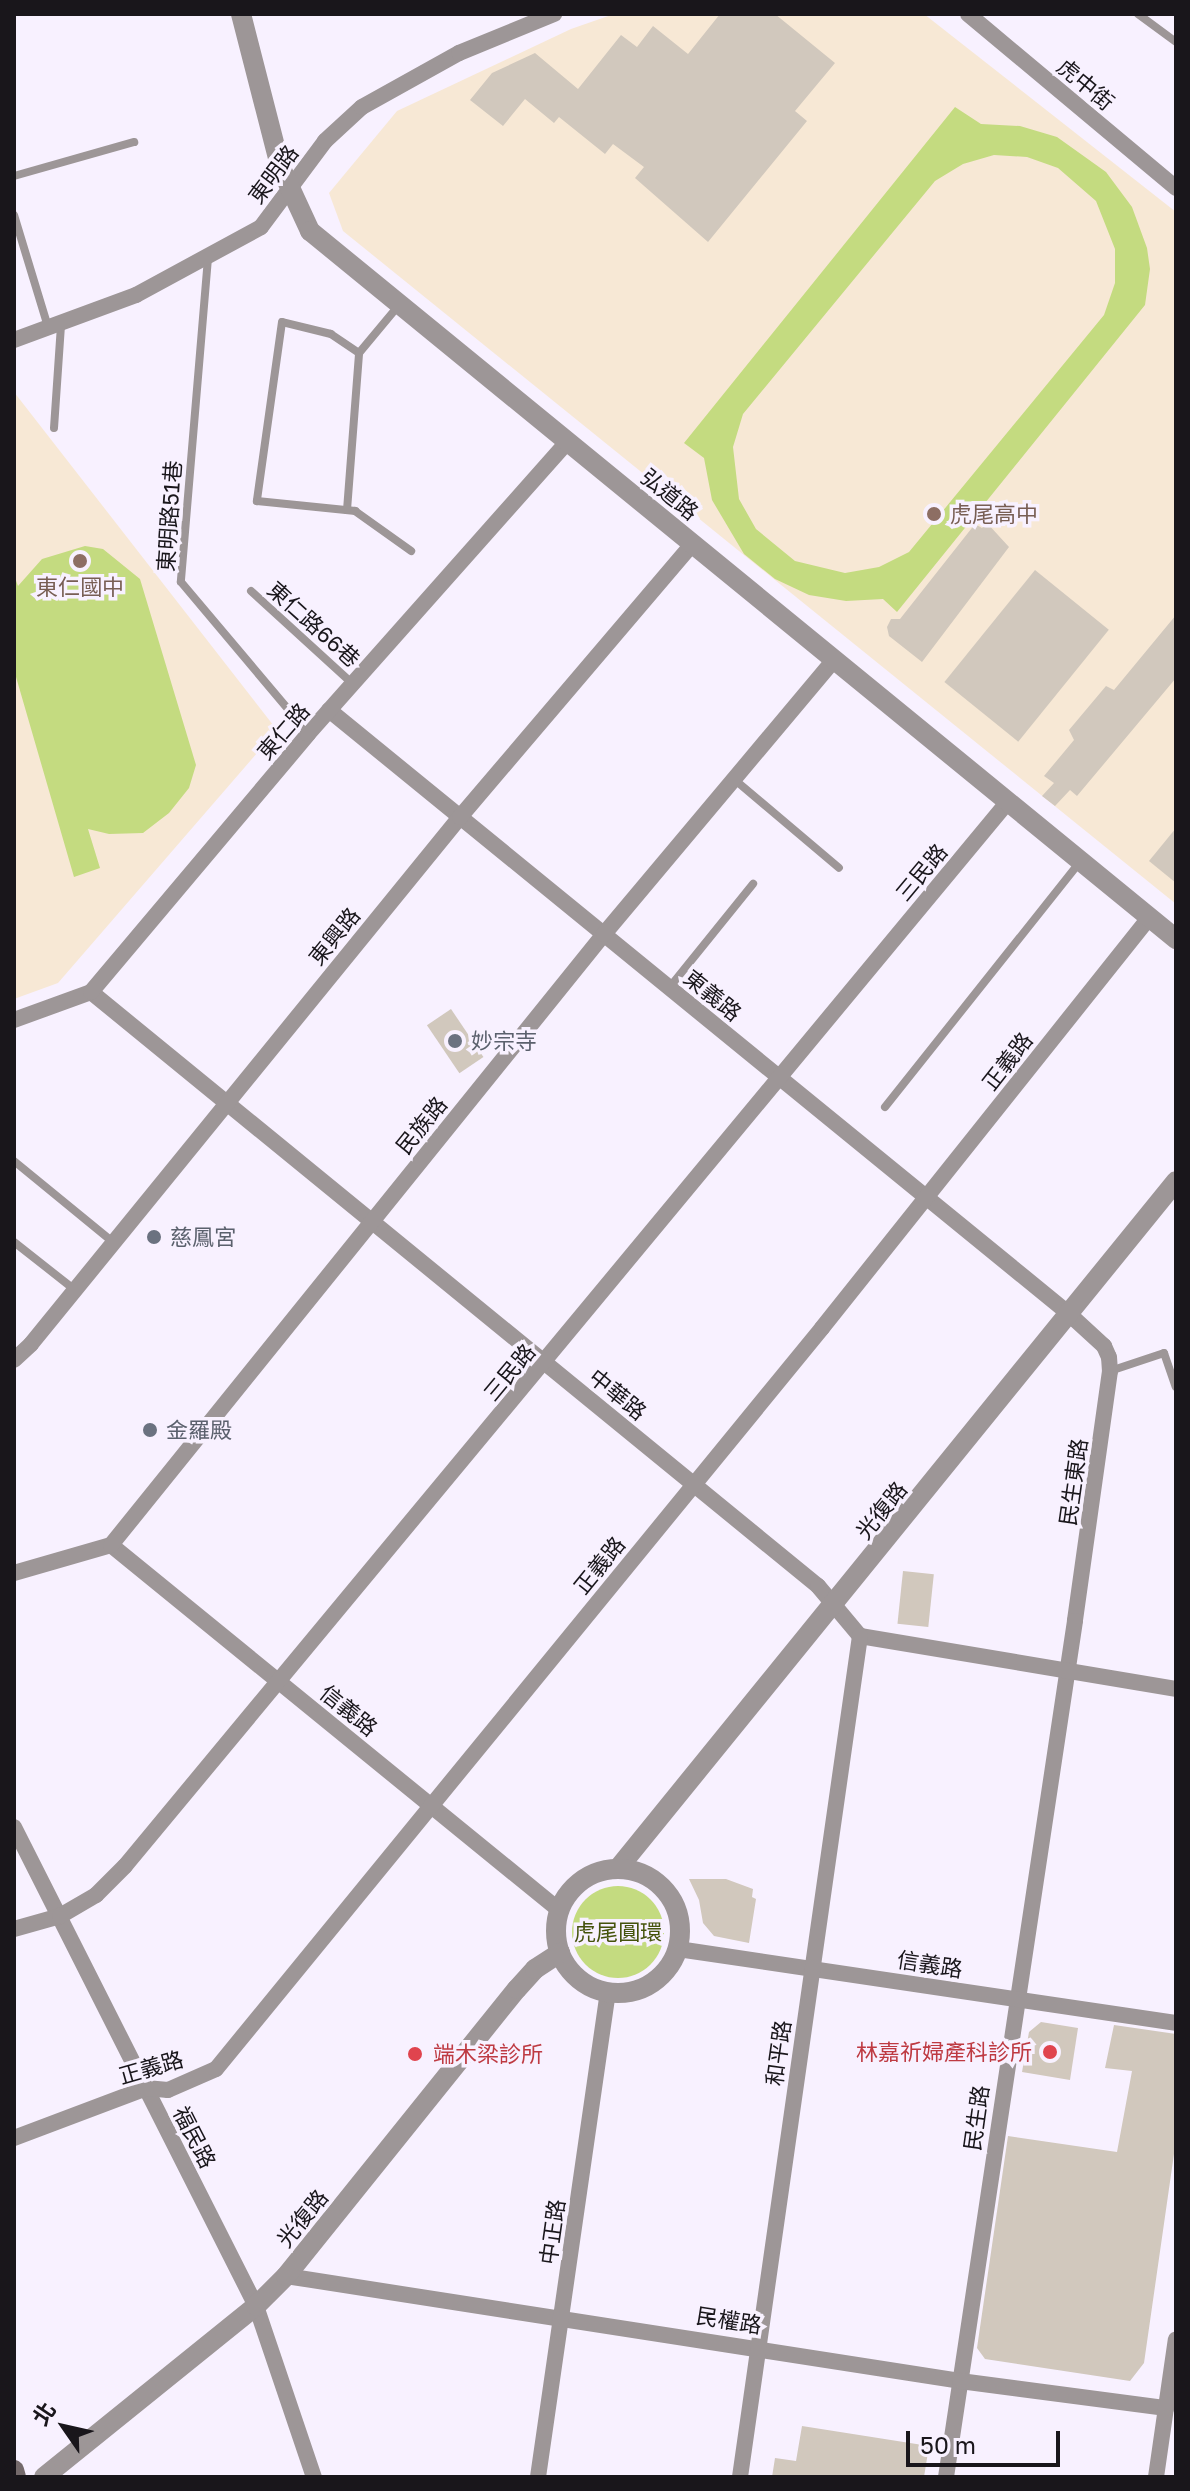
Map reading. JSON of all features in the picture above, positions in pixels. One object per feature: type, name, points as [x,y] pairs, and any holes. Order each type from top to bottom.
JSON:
[{"type":"main road","points":[[14,2470],[16,2477]]},
{"type":"street","name":"弘道路","points":[[241,14],[290,191],[310,231],[1176,939]]},
{"type":"street","name":"東明路","points":[[14,340],[136,295],[261,227],[325,141],[362,107],[459,53],[554,14]]},
{"type":"street","name":"虎中街","points":[[968,14],[1176,188]]},
{"type":"street","name":"東仁路","points":[[14,1020],[91,992],[308,734],[568,441]]},
{"type":"street","name":"東興路","points":[[14,1360],[75,1290],[460,817],[693,543]]},
{"type":"street","name":"民族路","points":[[111,1545],[604,934],[835,659]]},
{"type":"street","name":"東義路","points":[[329,710],[1068,1313]]},
{"type":"street","name":"三民路","points":[[14,1929],[60,1916],[96,1895],[125,1866],[1007,803]]},
{"type":"street","name":"正義路","points":[[14,2138],[146,2088],[168,2090],[216,2069],[926,1199],[1149,918]]},
{"type":"street","name":"中華路","points":[[91,992],[818,1586],[860,1636]]},
{"type":"street","name":"光復路","points":[[559,1910],[578,1884],[592,1875],[620,1866],[1176,1181]]},
{"type":"street","points":[[1068,1313],[1104,1346],[1110,1371]]},
{"type":"street","name":"民生東路","points":[[1067,1672],[1110,1371]]},
{"type":"street","points":[[14,1573],[111,1545]]},
{"type":"street","name":"信義路","points":[[111,1545],[559,1910]]},
{"type":"street","points":[[860,1636],[1176,1689]]},
{"type":"street","name":"和平路","points":[[740,2477],[860,1636]]},
{"type":"street","name":"民生路","points":[[946,2477],[1067,1672]]},
{"type":"street","name":"福民路","points":[[14,1827],[256,2306],[314,2477]]},
{"type":"street","points":[[559,1910],[556,1934],[560,1953],[570,1970],[584,1983],[608,1992],[641,1989],[658,1979],[671,1964],[678,1949],[681,1924],[675,1904],[663,1886],[645,1874],[620,1866]]},
{"type":"street","name":"信義路","points":[[678,1949],[1176,2023]]},
{"type":"street","name":"光復路","points":[[44,2477],[256,2306],[286,2276],[517,1989],[535,1969],[560,1953]]},
{"type":"street","name":"中正路","points":[[538,2477],[608,1992]]},
{"type":"street","name":"民權路","points":[[286,2276],[563,2316],[960,2381],[1166,2408]]},
{"type":"street","points":[[1156,2477],[1176,2339]]},
{"type":"lane","points":[[1138,14],[1176,42]]},
{"type":"lane","points":[[14,176],[134,142]]},
{"type":"lane","points":[[14,215],[55,326],[54,428]]},
{"type":"lane","name":"東明路51巷","points":[[208,256],[181,582],[308,734]]},
{"type":"lane","points":[[347,510],[359,353],[399,305]]},
{"type":"lane","points":[[359,353],[331,334],[282,322],[257,501],[355,511],[411,551]]},
{"type":"lane","name":"東仁路66巷","points":[[251,591],[353,684]]},
{"type":"lane","points":[[735,780],[839,868]]},
{"type":"lane","points":[[885,1107],[1080,862]]},
{"type":"lane","points":[[669,988],[753,884]]},
{"type":"lane","points":[[14,1161],[113,1242]]},
{"type":"lane","points":[[14,1242],[75,1290]]},
{"type":"lane","points":[[1110,1371],[1164,1353],[1176,1387]]},
{"type":"lane","points":[[1166,2408],[1176,2425]]},
{"type":"shaded area","name":"虎尾高中","points":[[614,14],[924,14],[1176,212],[1176,904],[343,231],[329,193],[397,111],[571,29]]},
{"type":"shaded area","name":"東仁國中","points":[[14,392],[277,730],[58,983],[14,999]]},
{"type":"green space","points":[[955,107],[981,124],[1020,126],[1057,137],[1106,172],[1132,207],[1147,248],[1150,269],[1145,305],[897,612],[883,599],[846,601],[809,595],[775,579],[744,554],[712,500],[704,458],[684,443]],"holes":[[[994,155],[1027,157],[1058,168],[1096,201],[1115,249],[1115,283],[1104,315],[909,552],[879,567],[845,573],[795,561],[756,529],[739,499],[733,447],[743,414],[935,181],[963,164]]]},
{"type":"green space","points":[[85,546],[103,549],[140,579],[196,765],[189,788],[169,813],[143,833],[109,834],[88,829],[100,868],[74,877],[14,670],[14,575],[18,586],[42,559]]},
{"type":"green space","name":"虎尾圓環","points":[[618,1886],[636,1889],[651,1899],[661,1914],[664,1932],[661,1950],[651,1965],[636,1975],[618,1978],[600,1975],[585,1965],[575,1950],[572,1932],[575,1914],[585,1899],[600,1889]]},
{"type":"building","points":[[720,14],[775,14],[835,63],[795,111],[807,121],[708,242],[635,178],[644,167],[613,144],[605,154],[559,117],[554,123],[525,99],[503,126],[470,100],[492,73],[535,53],[578,89],[621,35],[637,47],[653,26],[688,54]]},
{"type":"building","points":[[987,523],[1009,547],[922,662],[889,636],[887,627],[891,619],[900,619],[975,524],[982,528]]},
{"type":"building","points":[[1035,570],[1109,630],[1018,742],[944,682]]},
{"type":"building","points":[[1176,615],[1176,678],[1077,796],[1070,790],[1055,806],[1042,796],[1054,783],[1044,776],[1074,740],[1069,730],[1106,686],[1114,690]]},
{"type":"building","points":[[1176,828],[1176,883],[1149,861]]},
{"type":"building","name":"妙宗寺","points":[[451,1009],[483,1057],[459,1073],[427,1025]]},
{"type":"building","points":[[903,1571],[934,1574],[928,1627],[897,1624]]},
{"type":"building","points":[[689,1879],[726,1879],[753,1889],[752,1897],[756,1899],[749,1943],[714,1936],[703,1923],[699,1900]]},
{"type":"building","name":"林嘉祈婦產科診所","points":[[1041,2022],[1078,2028],[1070,2080],[1022,2072],[1029,2032]]},
{"type":"building","points":[[1114,2025],[1176,2034],[1176,2140],[1144,2363],[1130,2381],[985,2359],[977,2348],[1008,2136],[1117,2152],[1132,2071],[1105,2068]]},
{"type":"building","points":[[802,2426],[929,2446],[924,2477],[772,2477],[775,2458],[796,2461]]},
{"type":"place","name":"虎尾高中","points":[[934,514]]},
{"type":"place","name":"東仁國中","points":[[80,561]]},
{"type":"place","name":"妙宗寺","points":[[455,1041]]},
{"type":"place","name":"慈鳳宮","points":[[154,1237]]},
{"type":"place","name":"金羅殿","points":[[150,1430]]},
{"type":"place","name":"林嘉祈婦產科診所","points":[[1050,2052]]},
{"type":"place","name":"端木梁診所","points":[[415,2054]]}]
